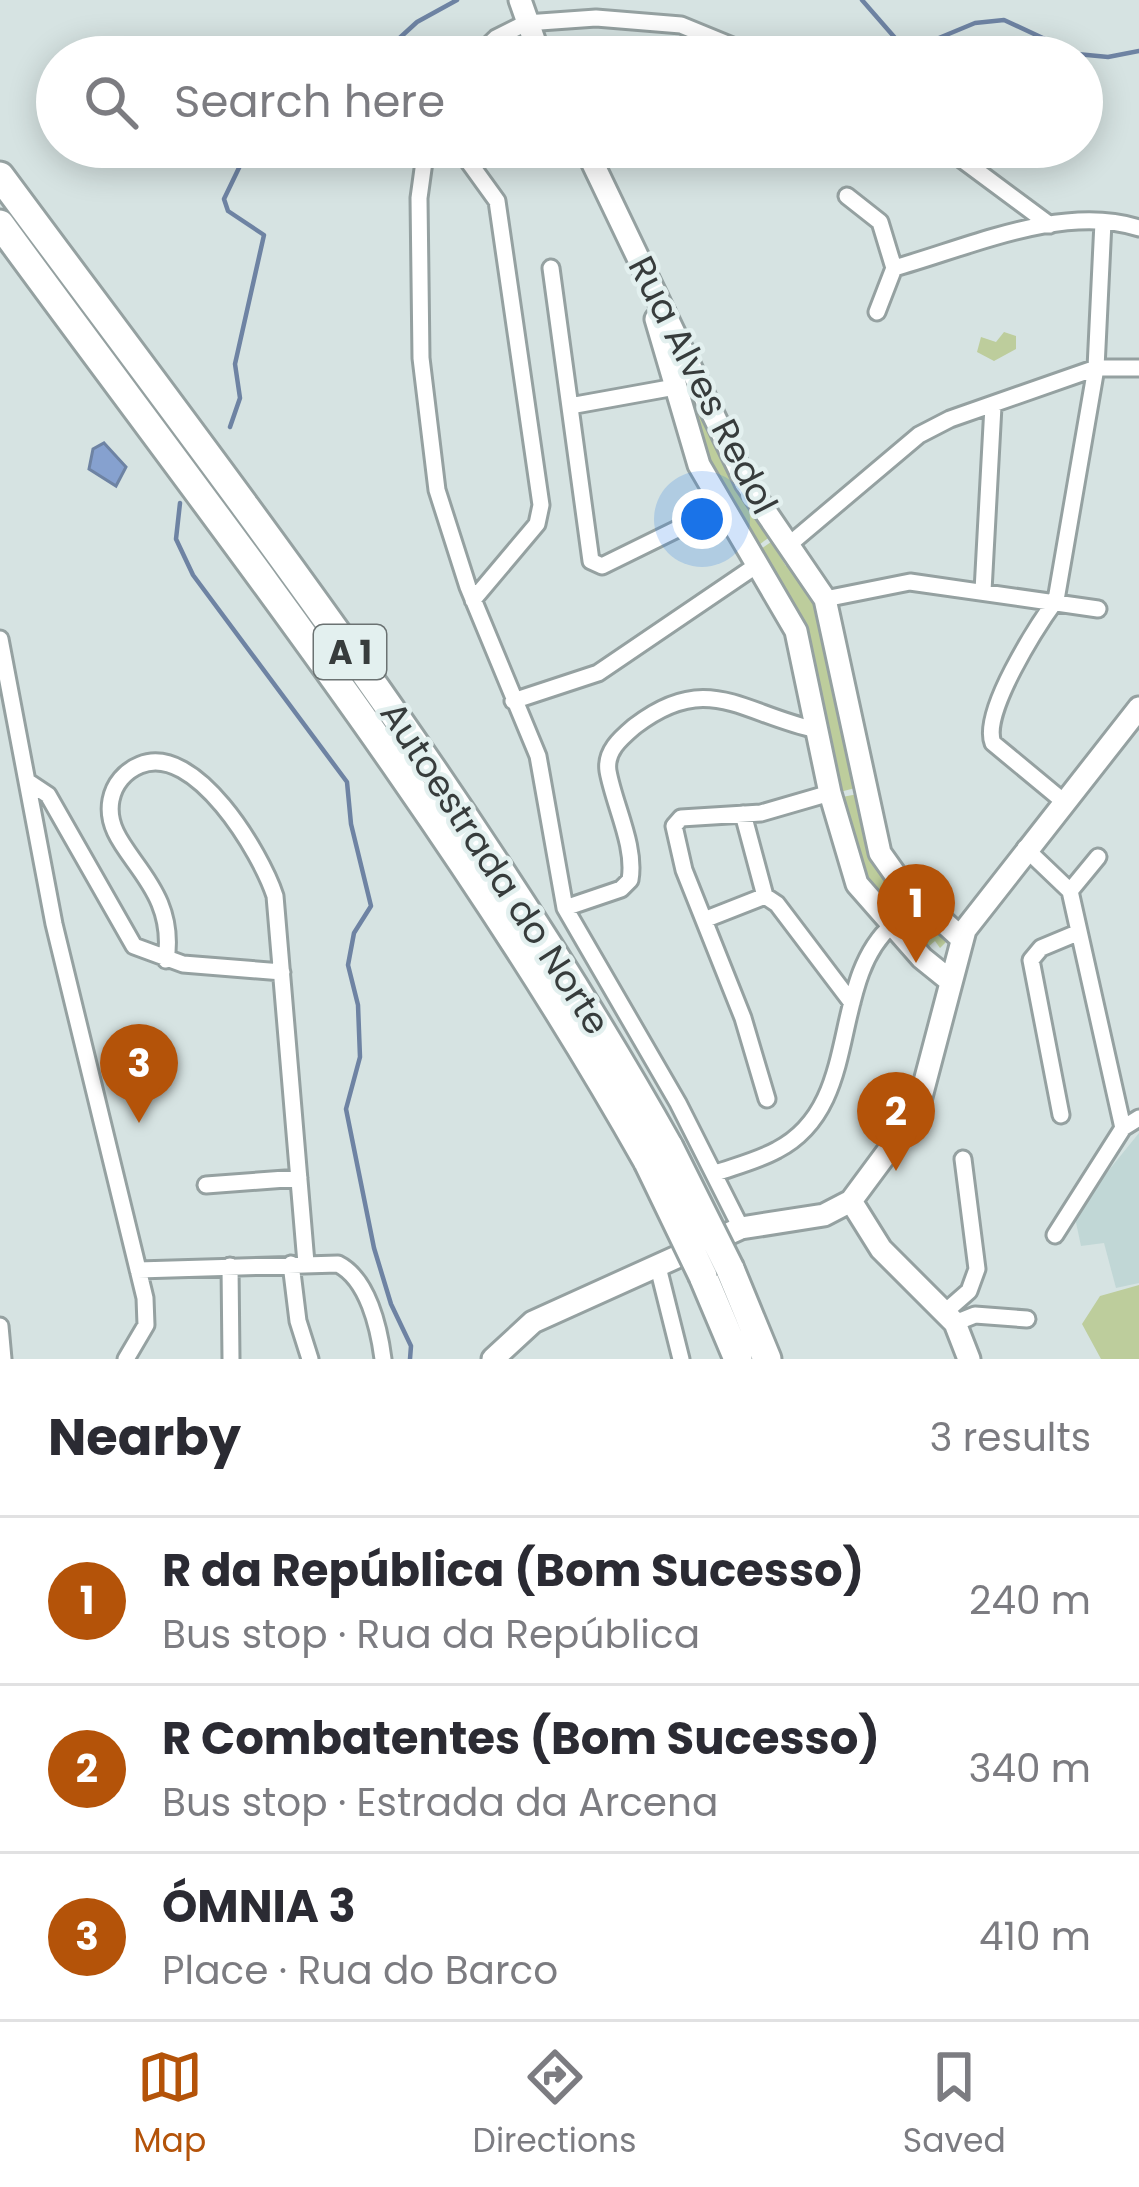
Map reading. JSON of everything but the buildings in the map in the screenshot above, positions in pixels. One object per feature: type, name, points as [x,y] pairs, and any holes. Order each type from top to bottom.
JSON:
[{"type":"highway","name":"Autoestrada do Norte","points":[[0,176],[442,779],[581,990],[717,1272],[767,1359]]},
{"type":"highway","name":"Autoestrada do Norte","points":[[0,224],[417,796],[659,1155]]},
{"type":"highway","name":"Autoestrada do Norte","points":[[717,1272],[738,1359]]},
{"type":"street","points":[[520,0],[531,36]]},
{"type":"street","points":[[500,36],[526,23],[596,18],[680,25],[707,36]]},
{"type":"street","points":[[423,168],[419,197],[421,358],[437,490],[473,601],[538,756],[565,908],[716,1173],[741,1228]]},
{"type":"street","points":[[473,168],[497,201],[541,505],[537,524],[473,601]]},
{"type":"street","name":"Rua Alves Redol","points":[[595,168],[746,483],[825,599],[880,853],[902,884],[961,938]]},
{"type":"street","points":[[973,168],[1050,225]]},
{"type":"street","points":[[847,196],[880,222],[894,268],[877,311]]},
{"type":"street","points":[[1063,801],[993,743],[989,734],[1036,627],[1056,600],[1096,368],[1103,222]]},
{"type":"street","points":[[894,268],[1050,225],[1103,222],[1139,228]]},
{"type":"street","points":[[639,261],[699,465],[796,631],[830,793],[857,884],[948,979]]},
{"type":"street","points":[[551,268],[596,565],[722,507]]},
{"type":"street","points":[[790,543],[919,435],[1096,368],[1139,368]]},
{"type":"street","points":[[570,406],[675,387]]},
{"type":"street","points":[[983,592],[993,406]]},
{"type":"street","points":[[512,701],[598,673],[758,565]]},
{"type":"street","points":[[825,599],[895,582],[1098,609]]},
{"type":"street","points":[[0,639],[54,924],[147,1319],[126,1359]]},
{"type":"street","points":[[565,908],[621,889],[630,880],[632,867],[607,764],[617,741],[650,715],[688,697],[721,697],[817,730]]},
{"type":"street","points":[[493,1359],[525,1327],[741,1228],[824,1215],[850,1201],[914,1119],[961,938],[1025,848],[1139,708]]},
{"type":"street","points":[[166,960],[164,905],[118,838],[110,813],[119,781],[134,767],[154,761],[177,764],[195,774],[264,867],[275,896],[299,1178],[298,1321],[310,1359]]},
{"type":"street","points":[[30,783],[48,795],[134,946],[166,960],[282,973]]},
{"type":"street","points":[[767,1099],[684,870],[674,826],[681,818],[743,814],[830,793]]},
{"type":"street","points":[[743,814],[765,896],[852,1003]]},
{"type":"street","points":[[1025,848],[1070,891],[1124,1127]]},
{"type":"street","points":[[1070,891],[1098,857]]},
{"type":"street","points":[[704,920],[765,896]]},
{"type":"street","points":[[716,1173],[783,1147],[818,1109],[840,1063],[852,1003],[872,945],[892,925]]},
{"type":"street","points":[[1061,1115],[1031,960],[1041,948],[1077,933]]},
{"type":"street","points":[[1054,1235],[1124,1127],[1139,1118]]},
{"type":"street","points":[[950,1317],[969,1291],[977,1269],[963,1159]]},
{"type":"street","points":[[206,1185],[299,1178]]},
{"type":"street","points":[[850,1201],[881,1249],[950,1317],[969,1359]]},
{"type":"street","points":[[138,1270],[338,1264],[351,1271],[376,1325],[383,1359]]},
{"type":"street","points":[[230,1266],[231,1359]]},
{"type":"street","points":[[658,1267],[681,1359]]},
{"type":"street","points":[[950,1317],[1027,1319]]},
{"type":"street","points":[[0,1326],[3,1359]]},
{"type":"shaded area","points":[[1139,1133],[1139,1283],[1116,1288],[1104,1243],[1081,1246],[1074,1213]]},
{"type":"green space","points":[[1004,332],[1016,336],[1016,349],[994,361],[977,352],[981,337],[996,342]]},
{"type":"green space","points":[[684,366],[774,534],[753,549],[702,458],[674,369]]},
{"type":"green space","points":[[771,542],[786,566],[792,563],[824,616],[859,787],[836,793],[804,640],[755,553]]},
{"type":"green space","points":[[858,794],[911,903],[946,942],[940,948],[935,941],[927,948],[920,939],[914,942],[868,891],[837,798]]},
{"type":"green space","points":[[1139,1285],[1139,1359],[1101,1359],[1082,1324],[1100,1296]]},
{"type":"water","points":[[104,443],[126,467],[116,486],[89,469],[93,449]]},
{"type":"waterway","points":[[402,36],[457,0]]},
{"type":"waterway","points":[[862,0],[893,36]]},
{"type":"waterway","points":[[944,36],[975,23],[1004,20],[1038,36]]},
{"type":"waterway","points":[[1103,57],[1139,51]]},
{"type":"waterway","points":[[230,427],[240,398],[235,364],[264,235],[228,211],[224,199],[239,168]]},
{"type":"waterway","points":[[180,503],[176,539],[193,575],[347,782],[351,824],[371,906],[354,933],[348,965],[358,1005],[360,1057],[346,1109],[374,1248],[391,1304],[411,1346],[410,1359]]},
{"type":"place","name":"R da República (Bom Sucesso)","points":[[916,963]]},
{"type":"place","name":"ÓMNIA 3","points":[[139,1123]]},
{"type":"place","name":"R Combatentes (Bom Sucesso)","points":[[896,1171]]}]
